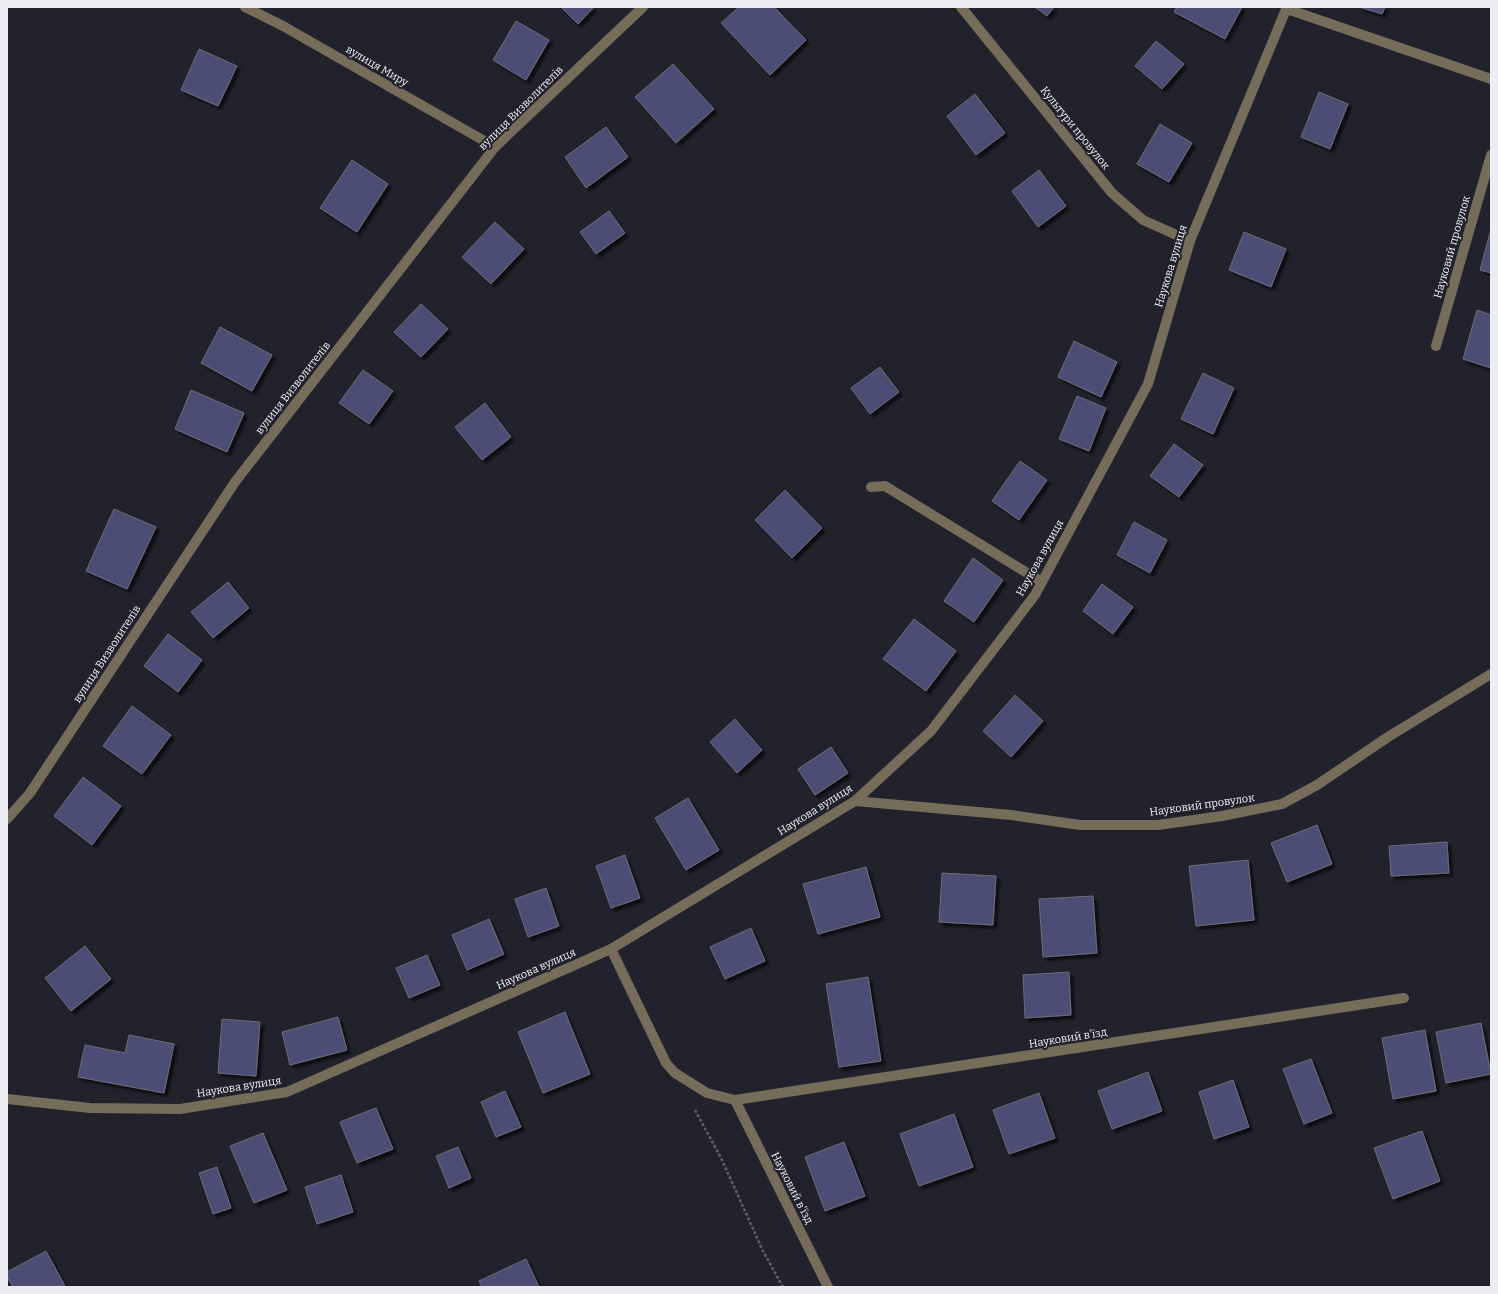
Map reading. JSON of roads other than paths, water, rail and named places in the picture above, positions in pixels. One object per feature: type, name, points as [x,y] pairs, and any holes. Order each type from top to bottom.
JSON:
[{"type":"street","name":"вулиця Миру","points":[[246,7],[283,26],[495,147]]},
{"type":"street","name":"вулиця Визволителів","points":[[7,819],[30,793],[235,482],[495,147],[643,7]]},
{"type":"street","name":"Культури провулок","points":[[961,7],[1112,193],[1143,220],[1190,241]]},
{"type":"street","name":"Наукова вулиця","points":[[7,1099],[90,1108],[180,1109],[288,1092],[611,949],[855,801],[931,731],[1035,595],[1148,384],[1190,241],[1287,8]]},
{"type":"street","points":[[1287,8],[1491,79]]},
{"type":"street","name":"Науковий провулок","points":[[1436,346],[1491,155]]},
{"type":"street","points":[[871,487],[885,486],[1042,582]]},
{"type":"street","name":"Науковий провулок","points":[[855,801],[1011,815],[1080,826],[1158,825],[1222,816],[1282,804],[1317,785],[1388,737],[1491,674]]},
{"type":"street","name":"Науковий в'їзд","points":[[611,949],[666,1063],[674,1073],[706,1093],[735,1100],[1404,998]]},
{"type":"street","name":"Науковий в'їзд","points":[[735,1100],[828,1287]]}]
